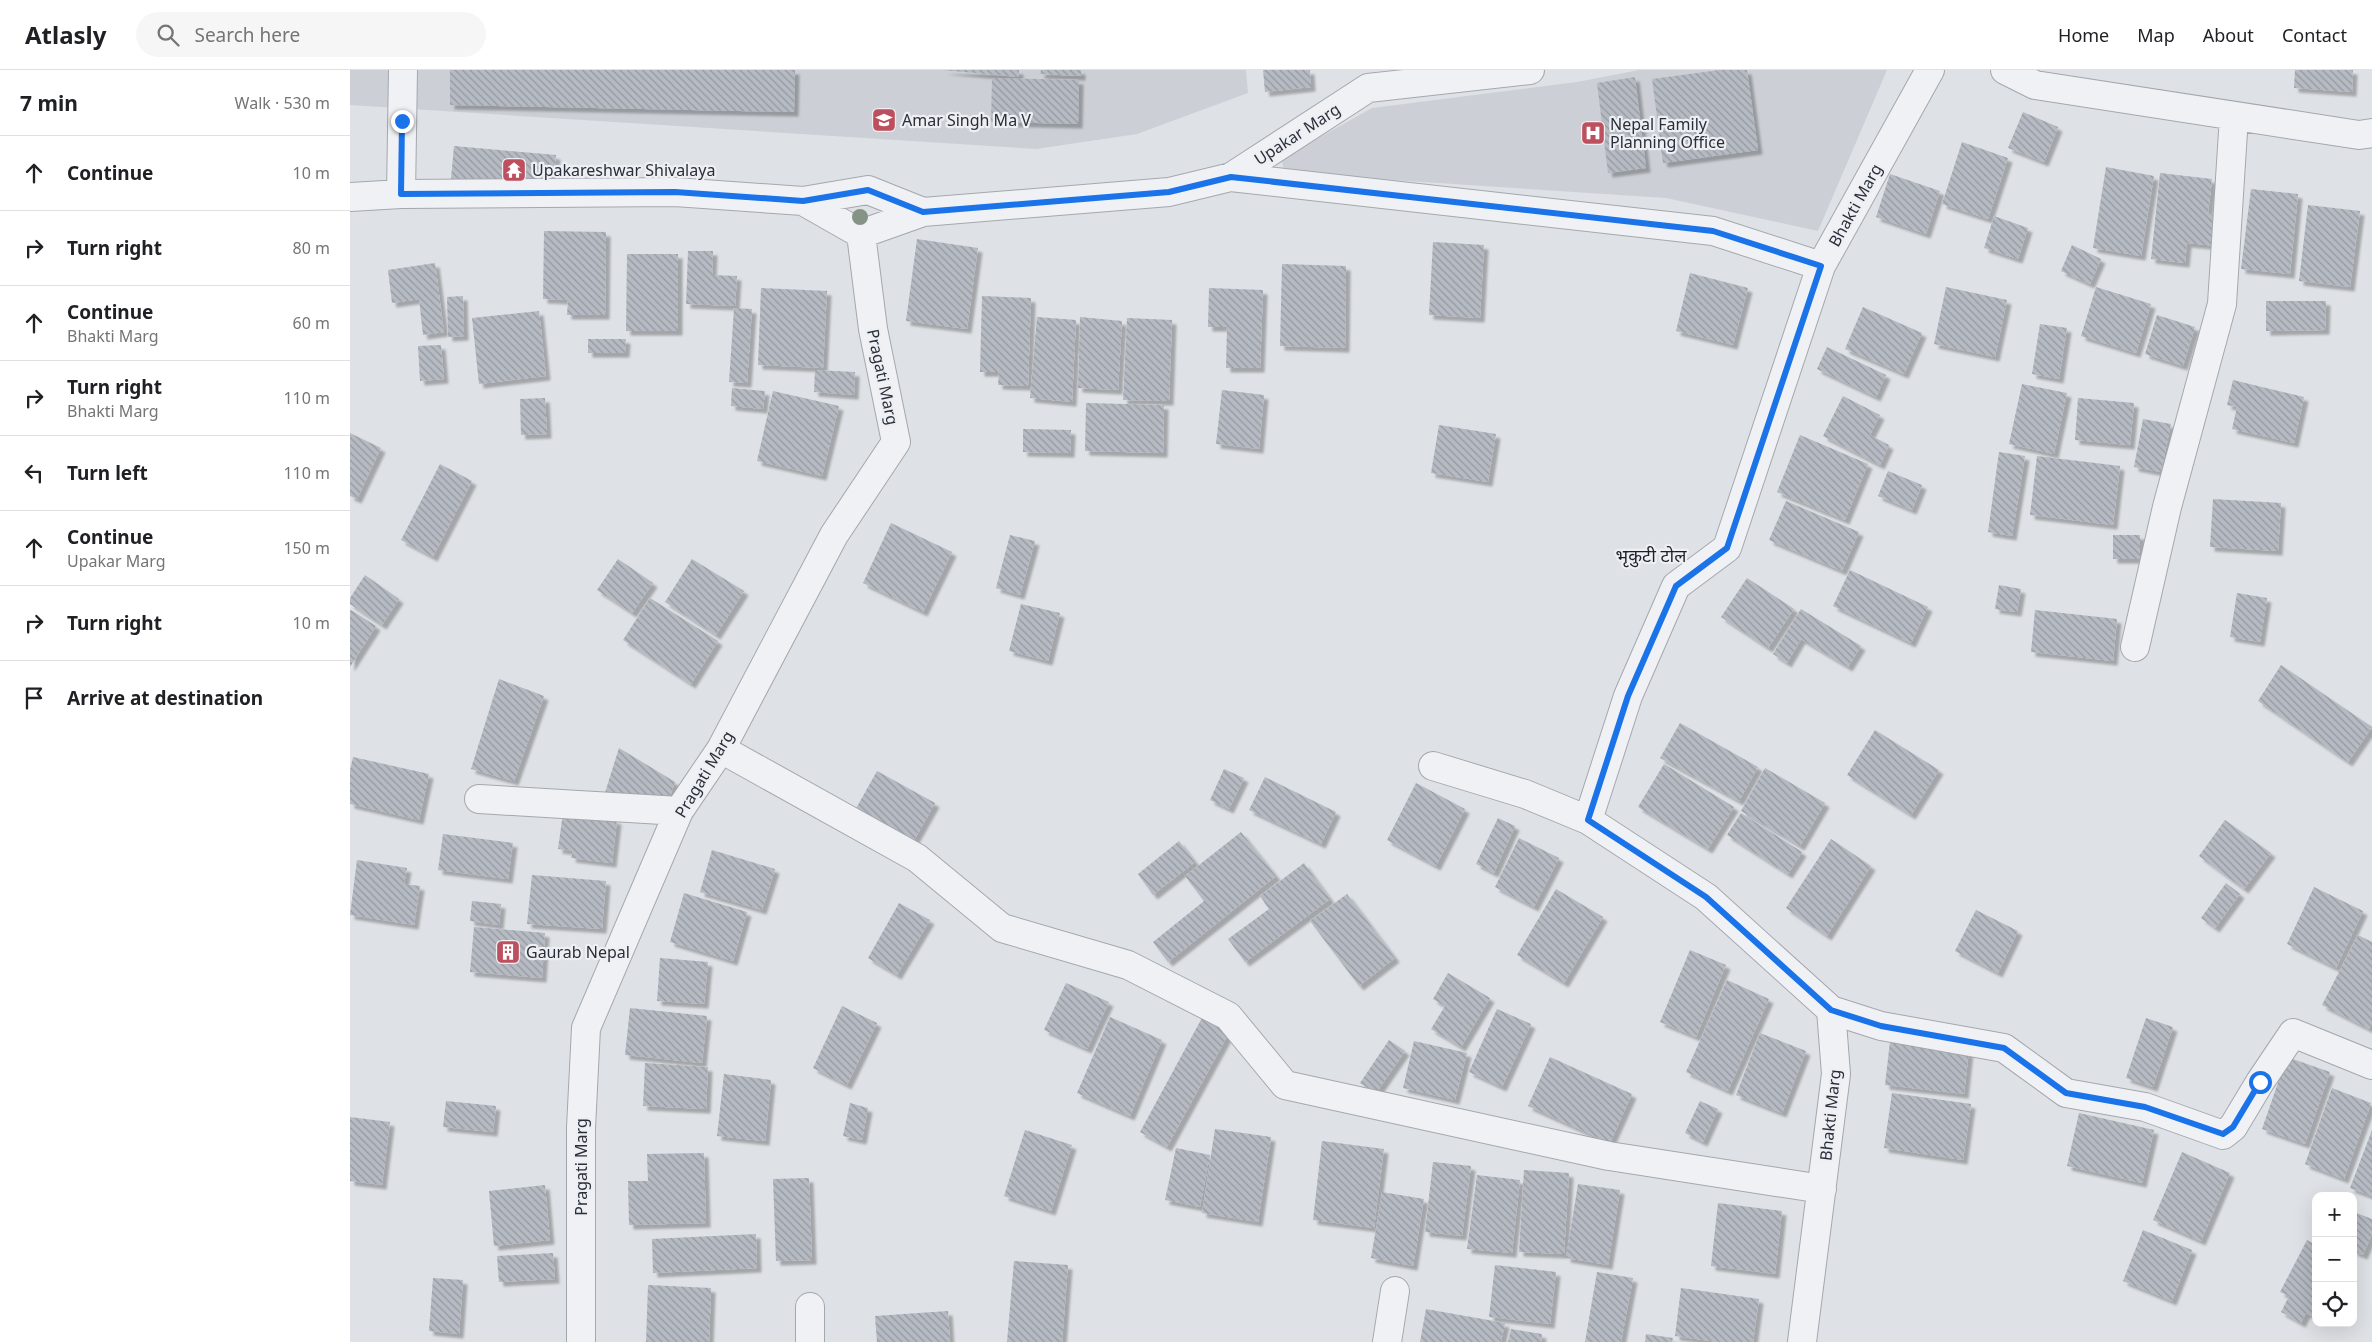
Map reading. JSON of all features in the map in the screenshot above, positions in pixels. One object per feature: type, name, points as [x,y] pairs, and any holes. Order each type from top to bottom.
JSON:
[{"type":"street","points":[[401,194],[403,70]]},
{"type":"street","name":"Upakar Marg","points":[[350,197],[401,194],[675,192],[803,201],[868,190],[923,212],[1169,192],[1231,177],[1368,88],[1530,70]]},
{"type":"street","name":"Bhakti Marg","points":[[1588,820],[1628,696],[1676,586],[1727,548],[1821,266],[1930,70]]},
{"type":"street","points":[[2005,70],[2035,85],[2359,135],[2372,133]]},
{"type":"street","points":[[2135,647],[2167,507],[2222,304],[2234,116]]},
{"type":"street","points":[[1231,177],[1713,231],[1821,266]]},
{"type":"street","points":[[803,201],[860,234],[923,212]]},
{"type":"street","name":"Pragati Marg","points":[[581,1342],[581,1128],[586,1028],[680,811],[721,749],[834,535],[896,442],[873,329],[860,234]]},
{"type":"street","points":[[721,749],[916,858],[1002,928],[1128,965],[1228,1016],[1285,1085],[1608,1156],[1822,1189]]},
{"type":"street","points":[[1433,766],[1525,794],[1588,820],[1706,897],[1831,1010],[1881,1026],[2004,1048],[2066,1093],[2145,1107],[2223,1134],[2233,1127],[2293,1033],[2372,1065]]},
{"type":"street","points":[[479,799],[680,811]]},
{"type":"street","name":"Bhakti Marg","points":[[1802,1342],[1836,1074],[1831,1010]]},
{"type":"street","points":[[1387,1342],[1395,1291]]},
{"type":"street","points":[[810,1308],[810,1342]]},
{"type":"shaded area","name":"Amar Singh Ma V","points":[[350,70],[1246,70],[1248,93],[1137,134],[1036,149],[350,105]]},
{"type":"shaded area","name":"Nepal Family Planning Office","points":[[1639,70],[1887,70],[1818,231],[1666,198],[1285,173],[1281,159],[1372,108],[1577,82]]},
{"type":"building","points":[[450,70],[795,70],[794,112],[450,105]]},
{"type":"building","points":[[942,70],[1019,70],[1019,77]]},
{"type":"building","points":[[1041,70],[1081,70],[1081,76],[1040,74]]},
{"type":"building","points":[[1263,70],[1310,70],[1311,87],[1265,92]]},
{"type":"building","points":[[1720,70],[1747,70],[1758,150],[1663,163],[1652,79]]},
{"type":"building","points":[[2295,70],[2353,70],[2352,92],[2294,88]]},
{"type":"building","points":[[1635,77],[1646,168],[1608,173],[1597,83]]},
{"type":"building","points":[[992,78],[1079,80],[1078,124],[991,122]]},
{"type":"building","points":[[2023,112],[2058,127],[2044,162],[2008,148]]},
{"type":"building","points":[[1962,142],[2008,158],[1988,219],[1942,204]]},
{"type":"building","points":[[454,146],[556,155],[553,188],[451,179]]},
{"type":"building","points":[[2106,167],[2154,176],[2141,256],[2093,248]]},
{"type":"building","points":[[2160,173],[2212,179],[2208,214],[2221,216],[2217,246],[2187,243],[2185,263],[2151,259]]},
{"type":"building","points":[[1890,174],[1940,191],[1926,234],[1876,217]]},
{"type":"building","points":[[2251,189],[2298,194],[2290,274],[2241,269]]},
{"type":"building","points":[[2308,205],[2360,211],[2350,287],[2299,281]]},
{"type":"building","points":[[1994,216],[2028,228],[2018,259],[1984,248]]},
{"type":"building","points":[[544,231],[606,232],[605,315],[567,315],[568,300],[543,299]]},
{"type":"building","points":[[917,239],[978,248],[967,329],[906,321]]},
{"type":"building","points":[[1433,242],[1484,245],[1480,318],[1429,315]]},
{"type":"building","points":[[2072,245],[2101,259],[2090,284],[2061,271]]},
{"type":"building","points":[[688,251],[713,251],[712,275],[737,276],[735,306],[686,304]]},
{"type":"building","points":[[627,254],[678,254],[678,331],[626,331]]},
{"type":"building","points":[[435,263],[444,332],[423,335],[419,299],[392,303],[388,270]]},
{"type":"building","points":[[1282,264],[1346,266],[1345,348],[1280,346]]},
{"type":"building","points":[[1690,273],[1748,288],[1733,345],[1676,331]]},
{"type":"building","points":[[1946,287],[2007,300],[1995,357],[1934,344]]},
{"type":"building","points":[[2096,287],[2151,304],[2136,353],[2081,336]]},
{"type":"building","points":[[761,288],[827,291],[823,368],[758,365]]},
{"type":"building","points":[[1209,288],[1263,290],[1260,368],[1226,368],[1227,327],[1208,327]]},
{"type":"building","points":[[463,296],[464,336],[448,337],[447,297]]},
{"type":"building","points":[[982,296],[1031,298],[1028,386],[998,385],[999,372],[980,372]]},
{"type":"building","points":[[2266,301],[2326,301],[2325,330],[2266,331]]},
{"type":"building","points":[[1863,307],[1922,333],[1904,374],[1845,349]]},
{"type":"building","points":[[734,308],[752,309],[747,383],[729,382]]},
{"type":"building","points":[[539,311],[546,376],[479,384],[472,318]]},
{"type":"building","points":[[2157,315],[2195,327],[2183,366],[2145,354]]},
{"type":"building","points":[[1037,317],[1076,320],[1072,402],[1030,398]]},
{"type":"building","points":[[1080,317],[1122,321],[1118,390],[1078,388]]},
{"type":"building","points":[[1127,318],[1172,320],[1169,401],[1123,400]]},
{"type":"building","points":[[2040,324],[2067,328],[2059,379],[2032,374]]},
{"type":"building","points":[[588,339],[626,339],[625,353],[588,353]]},
{"type":"building","points":[[441,345],[444,379],[420,381],[418,346]]},
{"type":"building","points":[[1827,347],[1886,375],[1876,397],[1817,369]]},
{"type":"building","points":[[815,370],[855,372],[854,395],[814,392]]},
{"type":"building","points":[[2233,380],[2304,397],[2294,443],[2232,429],[2237,407],[2227,405]]},
{"type":"building","points":[[2022,384],[2067,393],[2054,454],[2009,444]]},
{"type":"building","points":[[732,388],[765,391],[763,409],[731,406]]},
{"type":"building","points":[[1222,390],[1264,395],[1259,449],[1216,444]]},
{"type":"building","points":[[773,391],[839,406],[822,476],[757,461]]},
{"type":"building","points":[[1843,396],[1880,415],[1870,435],[1889,445],[1880,465],[1823,436]]},
{"type":"building","points":[[545,398],[547,434],[521,435],[520,399]]},
{"type":"building","points":[[2078,398],[2134,403],[2130,445],[2075,440]]},
{"type":"building","points":[[1086,403],[1164,405],[1163,453],[1085,451]]},
{"type":"building","points":[[2143,419],[2171,424],[2161,472],[2134,467]]},
{"type":"building","points":[[1439,425],[1496,434],[1488,482],[1431,473]]},
{"type":"building","points":[[1023,429],[1071,430],[1070,453],[1023,452]]},
{"type":"building","points":[[350,433],[381,448],[357,499],[350,496]]},
{"type":"building","points":[[1800,435],[1868,464],[1845,520],[1777,492]]},
{"type":"building","points":[[1999,452],[2025,456],[2012,536],[1988,532]]},
{"type":"building","points":[[2037,456],[2120,466],[2113,525],[2030,515]]},
{"type":"building","points":[[440,464],[472,481],[433,557],[401,540]]},
{"type":"building","points":[[1888,471],[1922,485],[1912,510],[1878,496]]},
{"type":"building","points":[[2213,499],[2281,503],[2278,551],[2210,547]]},
{"type":"building","points":[[1786,501],[1859,532],[1842,571],[1769,540]]},
{"type":"building","points":[[891,523],[952,552],[923,612],[863,583]]},
{"type":"building","points":[[1010,535],[1035,541],[1020,595],[996,588]]},
{"type":"building","points":[[2113,535],[2140,535],[2140,559],[2113,559]]},
{"type":"building","points":[[618,559],[653,583],[632,613],[597,590]]},
{"type":"building","points":[[692,559],[744,591],[716,635],[665,602]]},
{"type":"building","points":[[1850,570],[1928,607],[1911,643],[1833,606]]},
{"type":"building","points":[[365,575],[399,599],[382,625],[350,604],[350,598]]},
{"type":"building","points":[[1747,578],[1794,609],[1768,648],[1721,617]]},
{"type":"building","points":[[1999,585],[2021,589],[2017,612],[1995,609]]},
{"type":"building","points":[[2237,593],[2267,598],[2260,642],[2230,637]]},
{"type":"building","points":[[650,598],[718,641],[691,684],[623,640]]},
{"type":"building","points":[[1021,604],[1060,613],[1048,661],[1009,651]]},
{"type":"building","points":[[1801,609],[1861,646],[1848,667],[1801,639],[1787,663],[1773,654]]},
{"type":"building","points":[[2035,610],[2117,619],[2113,661],[2031,652]]},
{"type":"building","points":[[350,611],[376,626],[350,667]]},
{"type":"building","points":[[2281,665],[2372,727],[2348,762],[2258,701]]},
{"type":"building","points":[[499,679],[544,696],[514,781],[471,769]]},
{"type":"building","points":[[1680,723],[1758,767],[1739,801],[1660,758]]},
{"type":"building","points":[[1875,730],[1939,770],[1911,815],[1847,775]]},
{"type":"building","points":[[619,748],[675,782],[667,806],[603,799]]},
{"type":"building","points":[[353,757],[429,774],[419,820],[350,804],[350,770]]},
{"type":"building","points":[[1664,764],[1734,807],[1708,849],[1638,807]]},
{"type":"building","points":[[1765,768],[1825,803],[1800,846],[1741,811]]},
{"type":"building","points":[[1224,769],[1244,778],[1229,809],[1210,800]]},
{"type":"building","points":[[877,771],[935,803],[912,844],[854,812]]},
{"type":"building","points":[[1265,777],[1336,812],[1321,844],[1249,810]]},
{"type":"building","points":[[1416,783],[1465,809],[1436,866],[1387,840]]},
{"type":"building","points":[[563,813],[617,820],[612,863],[571,858],[573,851],[558,849]]},
{"type":"building","points":[[1741,813],[1802,852],[1788,874],[1727,835]]},
{"type":"building","points":[[1498,818],[1515,826],[1494,873],[1476,864]]},
{"type":"building","points":[[2225,820],[2271,853],[2244,889],[2199,856]]},
{"type":"building","points":[[1241,832],[1276,876],[1168,962],[1153,942],[1204,901],[1185,876]]},
{"type":"building","points":[[443,834],[513,843],[508,879],[438,870]]},
{"type":"building","points":[[1519,838],[1559,858],[1534,907],[1495,887]]},
{"type":"building","points":[[1831,839],[1871,866],[1827,936],[1786,908]]},
{"type":"building","points":[[1179,841],[1195,862],[1153,895],[1138,874]]},
{"type":"building","points":[[712,850],[775,869],[762,910],[700,892]]},
{"type":"building","points":[[357,860],[407,868],[404,884],[420,886],[414,925],[350,915]]},
{"type":"building","points":[[1304,863],[1330,899],[1245,962],[1228,939],[1269,909],[1260,896]]},
{"type":"building","points":[[532,875],[606,881],[602,929],[527,924]]},
{"type":"building","points":[[2226,883],[2240,894],[2215,928],[2201,918]]},
{"type":"building","points":[[2314,887],[2363,911],[2336,968],[2287,944]]},
{"type":"building","points":[[1556,889],[1603,917],[1564,983],[1517,955]]},
{"type":"building","points":[[684,893],[747,912],[733,961],[670,942]]},
{"type":"building","points":[[1347,894],[1395,958],[1359,986],[1310,921]]},
{"type":"building","points":[[472,901],[501,904],[499,925],[470,921]]},
{"type":"building","points":[[899,903],[930,920],[897,975],[868,958]]},
{"type":"building","points":[[1976,910],[2018,931],[1998,973],[1955,951]]},
{"type":"building","name":"Gaurab Nepal","points":[[474,927],[545,933],[542,978],[470,972]]},
{"type":"building","points":[[2358,935],[2372,942],[2372,1023],[2369,1029],[2322,1005]]},
{"type":"building","points":[[1690,950],[1726,965],[1696,1037],[1660,1022]]},
{"type":"building","points":[[660,958],[708,962],[704,1004],[657,1001]]},
{"type":"building","points":[[1448,973],[1490,998],[1461,1047],[1431,1029],[1445,1006],[1433,999]]},
{"type":"building","points":[[1727,980],[1769,999],[1728,1091],[1686,1072]]},
{"type":"building","points":[[1066,983],[1109,1002],[1087,1049],[1044,1030]]},
{"type":"building","points":[[842,1006],[877,1023],[847,1085],[813,1068]]},
{"type":"building","points":[[630,1008],[707,1016],[702,1063],[625,1055]]},
{"type":"building","points":[[1497,1009],[1531,1024],[1502,1087],[1469,1072]]},
{"type":"building","points":[[1203,1016],[1230,1031],[1167,1147],[1140,1132]]},
{"type":"building","points":[[1110,1017],[1162,1040],[1130,1116],[1077,1093]]},
{"type":"building","points":[[2146,1018],[2173,1027],[2153,1087],[2126,1078]]},
{"type":"building","points":[[1760,1033],[1806,1051],[1782,1113],[1736,1095]]},
{"type":"building","points":[[1389,1040],[1405,1051],[1376,1093],[1360,1083]]},
{"type":"building","points":[[1414,1041],[1467,1053],[1455,1100],[1403,1088]]},
{"type":"building","points":[[1890,1041],[1969,1050],[1964,1094],[1885,1085]]},
{"type":"building","points":[[1550,1057],[1632,1094],[1610,1143],[1528,1106]]},
{"type":"building","points":[[2287,1057],[2330,1072],[2305,1144],[2262,1129]]},
{"type":"building","points":[[645,1063],[708,1067],[706,1109],[643,1106]]},
{"type":"building","points":[[724,1074],[771,1080],[765,1141],[717,1136]]},
{"type":"building","points":[[2332,1088],[2371,1103],[2344,1179],[2305,1164]]},
{"type":"building","points":[[1892,1093],[1971,1104],[1963,1160],[1884,1148]]},
{"type":"building","points":[[446,1101],[496,1106],[493,1132],[443,1127]]},
{"type":"building","points":[[1700,1101],[1718,1109],[1703,1142],[1685,1133]]},
{"type":"building","points":[[850,1103],[868,1108],[862,1140],[843,1136]]},
{"type":"building","points":[[2079,1113],[2154,1130],[2142,1183],[2067,1166]]},
{"type":"building","points":[[350,1117],[390,1122],[382,1185],[350,1181]]},
{"type":"building","points":[[1215,1129],[1271,1137],[1258,1222],[1202,1213]]},
{"type":"building","points":[[1025,1130],[1072,1145],[1051,1211],[1004,1196]]},
{"type":"building","points":[[2372,1130],[2372,1196],[2350,1188]]},
{"type":"building","points":[[1322,1141],[1384,1149],[1374,1228],[1313,1220]]},
{"type":"building","points":[[1176,1148],[1210,1155],[1200,1207],[1165,1200]]},
{"type":"building","points":[[2182,1152],[2230,1173],[2201,1241],[2153,1220]]},
{"type":"building","points":[[704,1153],[706,1223],[629,1225],[628,1181],[648,1181],[647,1154]]},
{"type":"building","points":[[1433,1162],[1471,1166],[1462,1236],[1425,1232]]},
{"type":"building","points":[[1524,1170],[1569,1173],[1564,1254],[1519,1252]]},
{"type":"building","points":[[1477,1175],[1520,1180],[1512,1253],[1467,1249]]},
{"type":"building","points":[[809,1178],[812,1260],[776,1261],[773,1179]]},
{"type":"building","points":[[1578,1184],[1620,1190],[1608,1265],[1566,1258]]},
{"type":"building","points":[[545,1185],[550,1240],[494,1246],[489,1191]]},
{"type":"building","points":[[1382,1192],[1424,1199],[1413,1266],[1371,1258]]},
{"type":"building","points":[[1718,1203],[1782,1211],[1775,1274],[1711,1266]]},
{"type":"building","points":[[2357,1213],[2372,1219],[2372,1234],[2363,1255],[2357,1253]]},
{"type":"building","points":[[2143,1230],[2192,1250],[2172,1301],[2123,1281]]},
{"type":"building","points":[[756,1234],[757,1268],[653,1273],[652,1239]]},
{"type":"building","points":[[2307,1240],[2312,1243],[2312,1316],[2306,1313],[2301,1323],[2281,1312],[2289,1296],[2280,1292]]},
{"type":"building","points":[[553,1253],[555,1279],[499,1282],[497,1256]]},
{"type":"building","points":[[1014,1261],[1068,1265],[1062,1342],[1007,1342]]},
{"type":"building","points":[[1495,1265],[1556,1272],[1550,1324],[1489,1317]]},
{"type":"building","points":[[1597,1272],[1633,1278],[1621,1342],[1585,1342]]},
{"type":"building","points":[[433,1278],[463,1280],[459,1334],[429,1331]]},
{"type":"building","points":[[648,1285],[711,1288],[709,1342],[646,1342]]},
{"type":"building","points":[[1681,1288],[1759,1299],[1753,1342],[1718,1342],[1675,1336]]},
{"type":"building","points":[[1426,1309],[1505,1323],[1501,1342],[1420,1342]]},
{"type":"building","points":[[948,1311],[950,1342],[877,1342],[875,1316]]},
{"type":"building","points":[[1511,1329],[1542,1334],[1541,1342],[1508,1342]]},
{"type":"building","points":[[1646,1334],[1673,1338],[1672,1342],[1645,1342]]},
{"type":"place","name":"Amar Singh Ma V","points":[[884,120]]},
{"type":"place","name":"Nepal Family Planning Office","points":[[1593,133]]},
{"type":"place","name":"Upakareshwar Shivalaya","points":[[514,170]]},
{"type":"place","name":"Gaurab Nepal","points":[[508,952]]},
{"type":"district","name":"भृकुटी टोल","points":[[1651,556]]},
{"type":"route","points":[[402,121],[401,194],[675,192],[803,201],[868,190],[923,212],[1169,192],[1231,177],[1713,231],[1821,266],[1727,548],[1676,586],[1628,696],[1588,820],[1706,897],[1831,1010],[1881,1026],[2004,1048],[2066,1093],[2145,1107],[2223,1134],[2233,1127],[2260,1082]]}]
